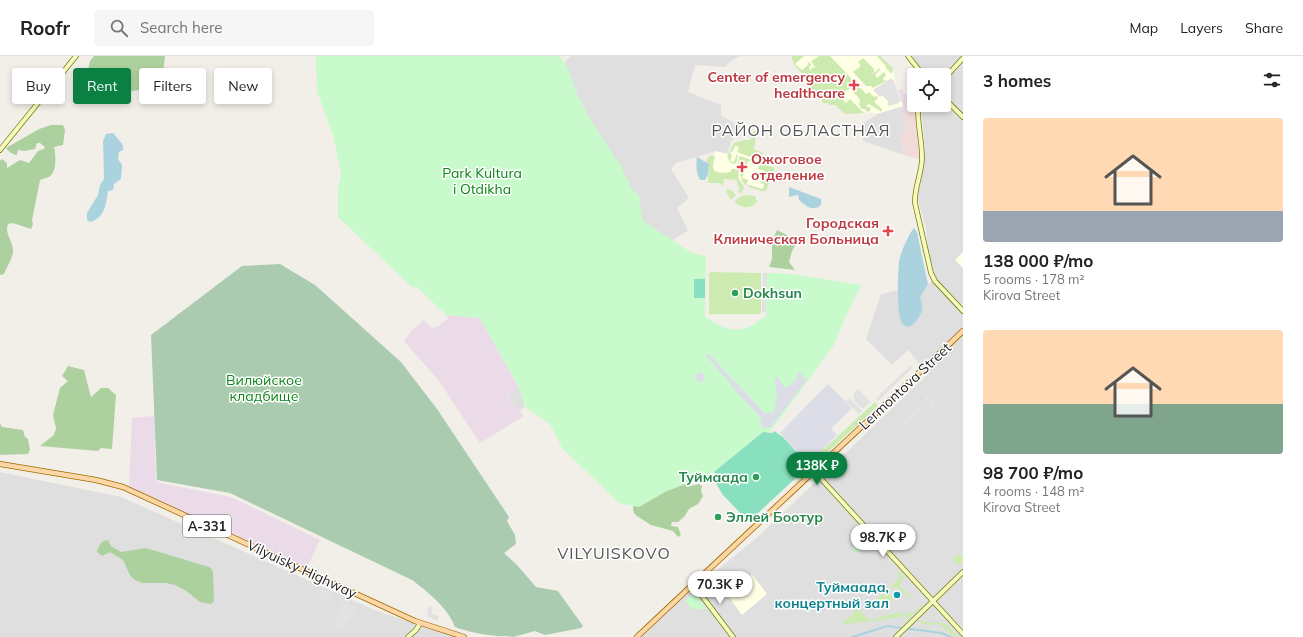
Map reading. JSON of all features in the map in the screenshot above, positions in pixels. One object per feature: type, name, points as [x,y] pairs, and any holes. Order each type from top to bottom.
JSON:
[{"type":"main road","points":[[0,150],[76,56]]},
{"type":"main road","points":[[908,56],[916,68]]},
{"type":"main road","points":[[951,71],[963,58]]},
{"type":"main road","points":[[951,105],[963,117]]},
{"type":"main road","points":[[919,112],[922,156],[921,169],[914,196],[927,262],[935,281],[963,311]]},
{"type":"main road","name":"Lermontova Street","points":[[637,637],[963,331]]},
{"type":"main road","name":"Vilyuisky Highway","points":[[0,464],[96,480],[123,487],[420,623]]},
{"type":"main road","points":[[814,471],[963,634]]},
{"type":"main road","points":[[898,635],[963,572]]},
{"type":"main road","points":[[693,584],[733,637]]},
{"type":"main road","points":[[408,637],[416,630],[420,623]]},
{"type":"main road","name":"А-331","points":[[420,623],[464,637]]},
{"type":"shaded area","points":[[571,56],[740,56],[729,62],[726,67],[695,65],[688,92],[721,105],[721,116],[741,126],[731,142],[727,154],[716,151],[676,163],[671,169],[689,198],[677,208],[688,231],[669,242],[604,191],[565,62]]},
{"type":"shaded area","name":"Center of emergency healthcare","points":[[791,56],[879,56],[893,69],[895,82],[903,106],[880,113],[856,112],[794,65]]},
{"type":"shaded area","points":[[913,56],[963,56],[963,637],[642,637],[678,602],[759,536],[928,374],[908,350],[892,365],[866,339],[881,294],[931,283],[926,229],[917,196],[925,152],[922,112],[951,112],[951,68],[915,68]]},
{"type":"shaded area","points":[[891,78],[894,81],[901,101],[889,106],[887,104],[889,102],[882,95],[880,97],[873,90]]},
{"type":"shaded area","points":[[902,89],[904,94],[906,93],[907,95],[907,110],[901,110],[900,107],[903,106],[898,90]]},
{"type":"shaded area","points":[[900,107],[901,110],[904,110],[906,130],[901,136],[904,155],[863,141],[863,123],[880,113]]},
{"type":"shaded area","points":[[904,110],[907,110],[907,112],[914,112],[919,159],[904,155],[901,136],[903,130],[906,130]]},
{"type":"shaded area","name":"Ожоговое отделение","points":[[734,143],[762,153],[761,159],[773,163],[766,191],[711,168],[716,151],[727,154],[730,152]]},
{"type":"shaded area","points":[[963,252],[963,268],[955,260]]},
{"type":"shaded area","points":[[763,273],[767,273],[766,313],[762,312]]},
{"type":"shaded area","points":[[446,315],[480,318],[519,388],[507,397],[524,416],[480,443],[439,381],[404,341],[412,330],[424,320],[433,329],[448,318]]},
{"type":"shaded area","points":[[706,353],[714,359],[764,413],[773,413],[777,395],[774,379],[778,377],[784,387],[788,387],[796,380],[799,372],[807,380],[771,427],[762,428],[760,417],[731,386],[705,355]]},
{"type":"shaded area","points":[[911,365],[913,367],[878,401],[876,398]]},
{"type":"shaded area","points":[[698,373],[702,373],[704,377],[702,381],[698,381],[696,379],[696,375]]},
{"type":"shaded area","points":[[828,384],[852,408],[831,429],[837,435],[808,464],[780,433]]},
{"type":"shaded area","points":[[519,388],[525,407],[519,411],[507,396]]},
{"type":"shaded area","points":[[858,389],[871,402],[863,409],[854,401],[854,393]]},
{"type":"shaded area","points":[[923,391],[936,404],[932,408],[923,398],[924,397],[921,393]]},
{"type":"shaded area","points":[[849,398],[862,411],[859,414],[846,401]]},
{"type":"shaded area","points":[[918,405],[922,409],[902,428],[899,424]]},
{"type":"shaded area","points":[[154,416],[156,482],[231,497],[320,540],[307,568],[129,488],[132,418]]},
{"type":"shaded area","points":[[0,472],[121,497],[377,611],[455,637],[0,637]]},
{"type":"shaded area","points":[[752,574],[767,594],[742,615],[727,594]]},
{"type":"shaded area","points":[[322,590],[334,596],[331,602],[320,601],[319,603],[317,601]]},
{"type":"shaded area","points":[[343,601],[358,609],[339,631],[333,626]]},
{"type":"shaded area","points":[[428,606],[433,608],[431,613],[439,616],[437,621],[427,616]]},
{"type":"green space","points":[[94,56],[165,56],[164,68],[139,68],[139,90],[131,91],[131,68],[88,68],[90,61]]},
{"type":"green space","name":"Park Kultura i Otdikha","points":[[316,56],[559,56],[569,71],[577,94],[588,115],[619,162],[632,190],[639,195],[643,221],[692,253],[706,256],[705,316],[722,326],[734,329],[747,328],[766,317],[767,273],[791,274],[861,285],[834,345],[768,433],[763,432],[714,472],[708,475],[665,492],[639,507],[619,503],[562,448],[550,424],[525,407],[519,388],[480,318],[446,315],[416,286],[413,288],[338,217],[338,187],[341,175],[334,139],[317,91]]},
{"type":"green space","points":[[791,56],[804,56],[795,64],[802,70],[809,62],[811,64],[811,66],[809,66],[810,71],[813,67],[815,67],[811,61],[818,56],[830,56],[866,94],[869,92],[874,97],[877,96],[878,98],[874,102],[882,109],[882,112],[869,104],[866,106],[871,108],[870,111],[867,112],[865,109],[862,109],[859,105],[860,100],[852,90],[854,88],[853,87],[844,92],[840,97],[846,103],[850,99],[864,113],[845,114],[835,105],[822,103],[822,98],[819,95],[806,96],[807,78],[794,65]]},
{"type":"green space","points":[[877,56],[880,56],[893,68],[892,74],[885,67],[886,66]]},
{"type":"green space","points":[[863,58],[874,69],[874,72],[871,75],[880,68],[875,75],[877,78],[884,72],[886,75],[883,79],[885,81],[891,78],[873,88],[871,86],[866,86],[853,72],[861,66],[858,62]]},
{"type":"green space","points":[[51,125],[63,125],[65,130],[63,145],[54,147],[55,167],[52,175],[40,180],[31,229],[13,223],[8,224],[7,231],[13,252],[4,274],[0,275],[0,161],[2,159],[7,163],[7,168],[20,160],[29,163],[38,151],[44,149],[45,147],[40,143],[37,143],[35,149],[24,151],[18,150],[17,155],[11,153],[6,148],[39,129]]},
{"type":"green space","points":[[757,130],[754,149],[763,153],[761,160],[759,158],[760,153],[755,152],[754,154],[758,155],[756,159],[737,152],[739,147],[735,146],[730,154],[732,154],[730,161],[734,162],[737,154],[738,156],[736,163],[733,164],[730,162],[727,156],[734,143],[750,140],[751,138],[749,137],[749,134]]},
{"type":"green space","points":[[711,155],[715,157],[713,167],[717,172],[730,172],[732,169],[738,168],[739,179],[744,187],[742,193],[738,192],[740,188],[737,180],[724,179],[723,186],[719,183],[708,183],[709,165],[706,160]]},
{"type":"green space","points":[[740,156],[757,162],[757,164],[748,161],[742,178],[748,180],[746,185],[741,178],[742,169],[745,164],[743,162],[740,165],[737,165]]},
{"type":"green space","points":[[764,164],[775,168],[766,191],[749,187],[748,185],[763,189],[764,184],[760,183],[764,171],[758,169],[759,166]]},
{"type":"green space","points":[[727,189],[731,190],[736,195],[731,200],[726,191]]},
{"type":"green space","points":[[744,195],[755,196],[757,202],[752,206],[746,207],[740,206],[734,202]]},
{"type":"green space","points":[[777,230],[789,236],[796,244],[789,262],[795,270],[769,267],[772,259],[772,241]]},
{"type":"green space","name":"Вилюйское кладбище","points":[[280,264],[315,285],[401,362],[437,409],[509,517],[507,521],[515,535],[516,544],[504,553],[517,565],[536,587],[558,591],[583,626],[581,628],[545,635],[535,631],[513,637],[480,634],[455,627],[448,613],[443,607],[412,580],[230,493],[157,480],[151,335],[242,266]]},
{"type":"green space","name":"Dokhsun","points":[[710,272],[761,273],[761,313],[709,314]]},
{"type":"green space","points":[[694,279],[705,279],[705,298],[694,298]]},
{"type":"green space","points":[[68,366],[84,370],[91,397],[101,388],[108,388],[116,395],[112,449],[101,448],[98,451],[40,446],[54,435],[56,428],[53,415],[60,388],[68,381],[62,376]]},
{"type":"green space","points":[[875,402],[878,406],[818,461],[814,458]]},
{"type":"green space","points":[[0,423],[2,427],[23,430],[25,437],[28,439],[30,450],[28,454],[0,455]]},
{"type":"green space","name":"Туймаада","points":[[774,431],[783,437],[800,456],[801,473],[748,521],[723,495],[714,480],[716,474],[714,472],[763,432],[772,433]]},
{"type":"green space","points":[[693,474],[689,484],[690,486],[699,484],[702,486],[701,491],[703,496],[698,504],[689,509],[684,517],[678,522],[672,522],[671,526],[678,527],[681,535],[678,537],[673,531],[651,525],[634,513],[634,500]]},
{"type":"green space","points":[[868,532],[874,538],[857,554],[852,548]]},
{"type":"green space","points":[[108,540],[111,546],[121,552],[146,548],[209,567],[212,569],[213,573],[214,601],[211,604],[200,602],[185,590],[175,585],[166,583],[142,583],[135,580],[130,575],[123,560],[110,552],[102,556],[97,552],[101,544]]},
{"type":"green space","points":[[958,554],[963,556],[963,561],[958,565],[952,559]]},
{"type":"green space","points":[[899,571],[905,577],[901,581],[901,587],[912,597],[911,598],[896,587],[894,589],[891,586],[900,577],[897,573]]},
{"type":"green space","points":[[889,588],[892,591],[889,593],[894,600],[868,610],[869,607]]},
{"type":"green space","points":[[694,593],[707,609],[692,609],[685,601]]},
{"type":"green space","points":[[923,603],[924,604],[907,620],[901,617],[907,618],[904,615],[908,612],[913,613]]},
{"type":"green space","points":[[858,609],[869,620],[900,612],[903,615],[901,617],[841,625]]},
{"type":"green space","points":[[922,620],[929,623],[944,622],[958,637],[954,637],[940,624],[929,625],[918,622]]},
{"type":"water","points":[[113,133],[123,145],[123,150],[119,152],[118,159],[122,165],[121,179],[114,184],[113,190],[108,191],[102,214],[90,222],[87,220],[87,213],[98,195],[100,185],[104,179],[103,141],[106,134]]},
{"type":"water","points":[[697,157],[709,164],[708,174],[705,180],[700,180],[698,175],[696,166]]},
{"type":"water","points":[[789,187],[821,199],[821,205],[812,208],[799,200],[798,195],[789,197]]},
{"type":"water","points":[[914,228],[917,232],[928,284],[920,297],[922,305],[921,312],[917,320],[908,327],[902,323],[899,312],[899,267],[903,249]]},
{"type":"water","points":[[887,625],[942,632],[953,637],[887,627],[857,637],[849,637]]},
{"type":"place","name":"Center of emergency healthcare","points":[[854,85]]},
{"type":"place","name":"Ожоговое отделение","points":[[742,167]]},
{"type":"place","name":"Городская Клиническая Больница","points":[[888,231]]},
{"type":"place","name":"Dokhsun","points":[[735,293]]},
{"type":"place","name":"Туймаада","points":[[756,477]]},
{"type":"place","name":"Эллей Боотур","points":[[718,517]]},
{"type":"place","name":"Туймаада, концертный зал","points":[[897,595]]},
{"type":"district","name":"РАЙОН ОБЛАСТНАЯ","points":[[801,130]]},
{"type":"district","name":"VILYUISKOVO","points":[[614,553]]}]
